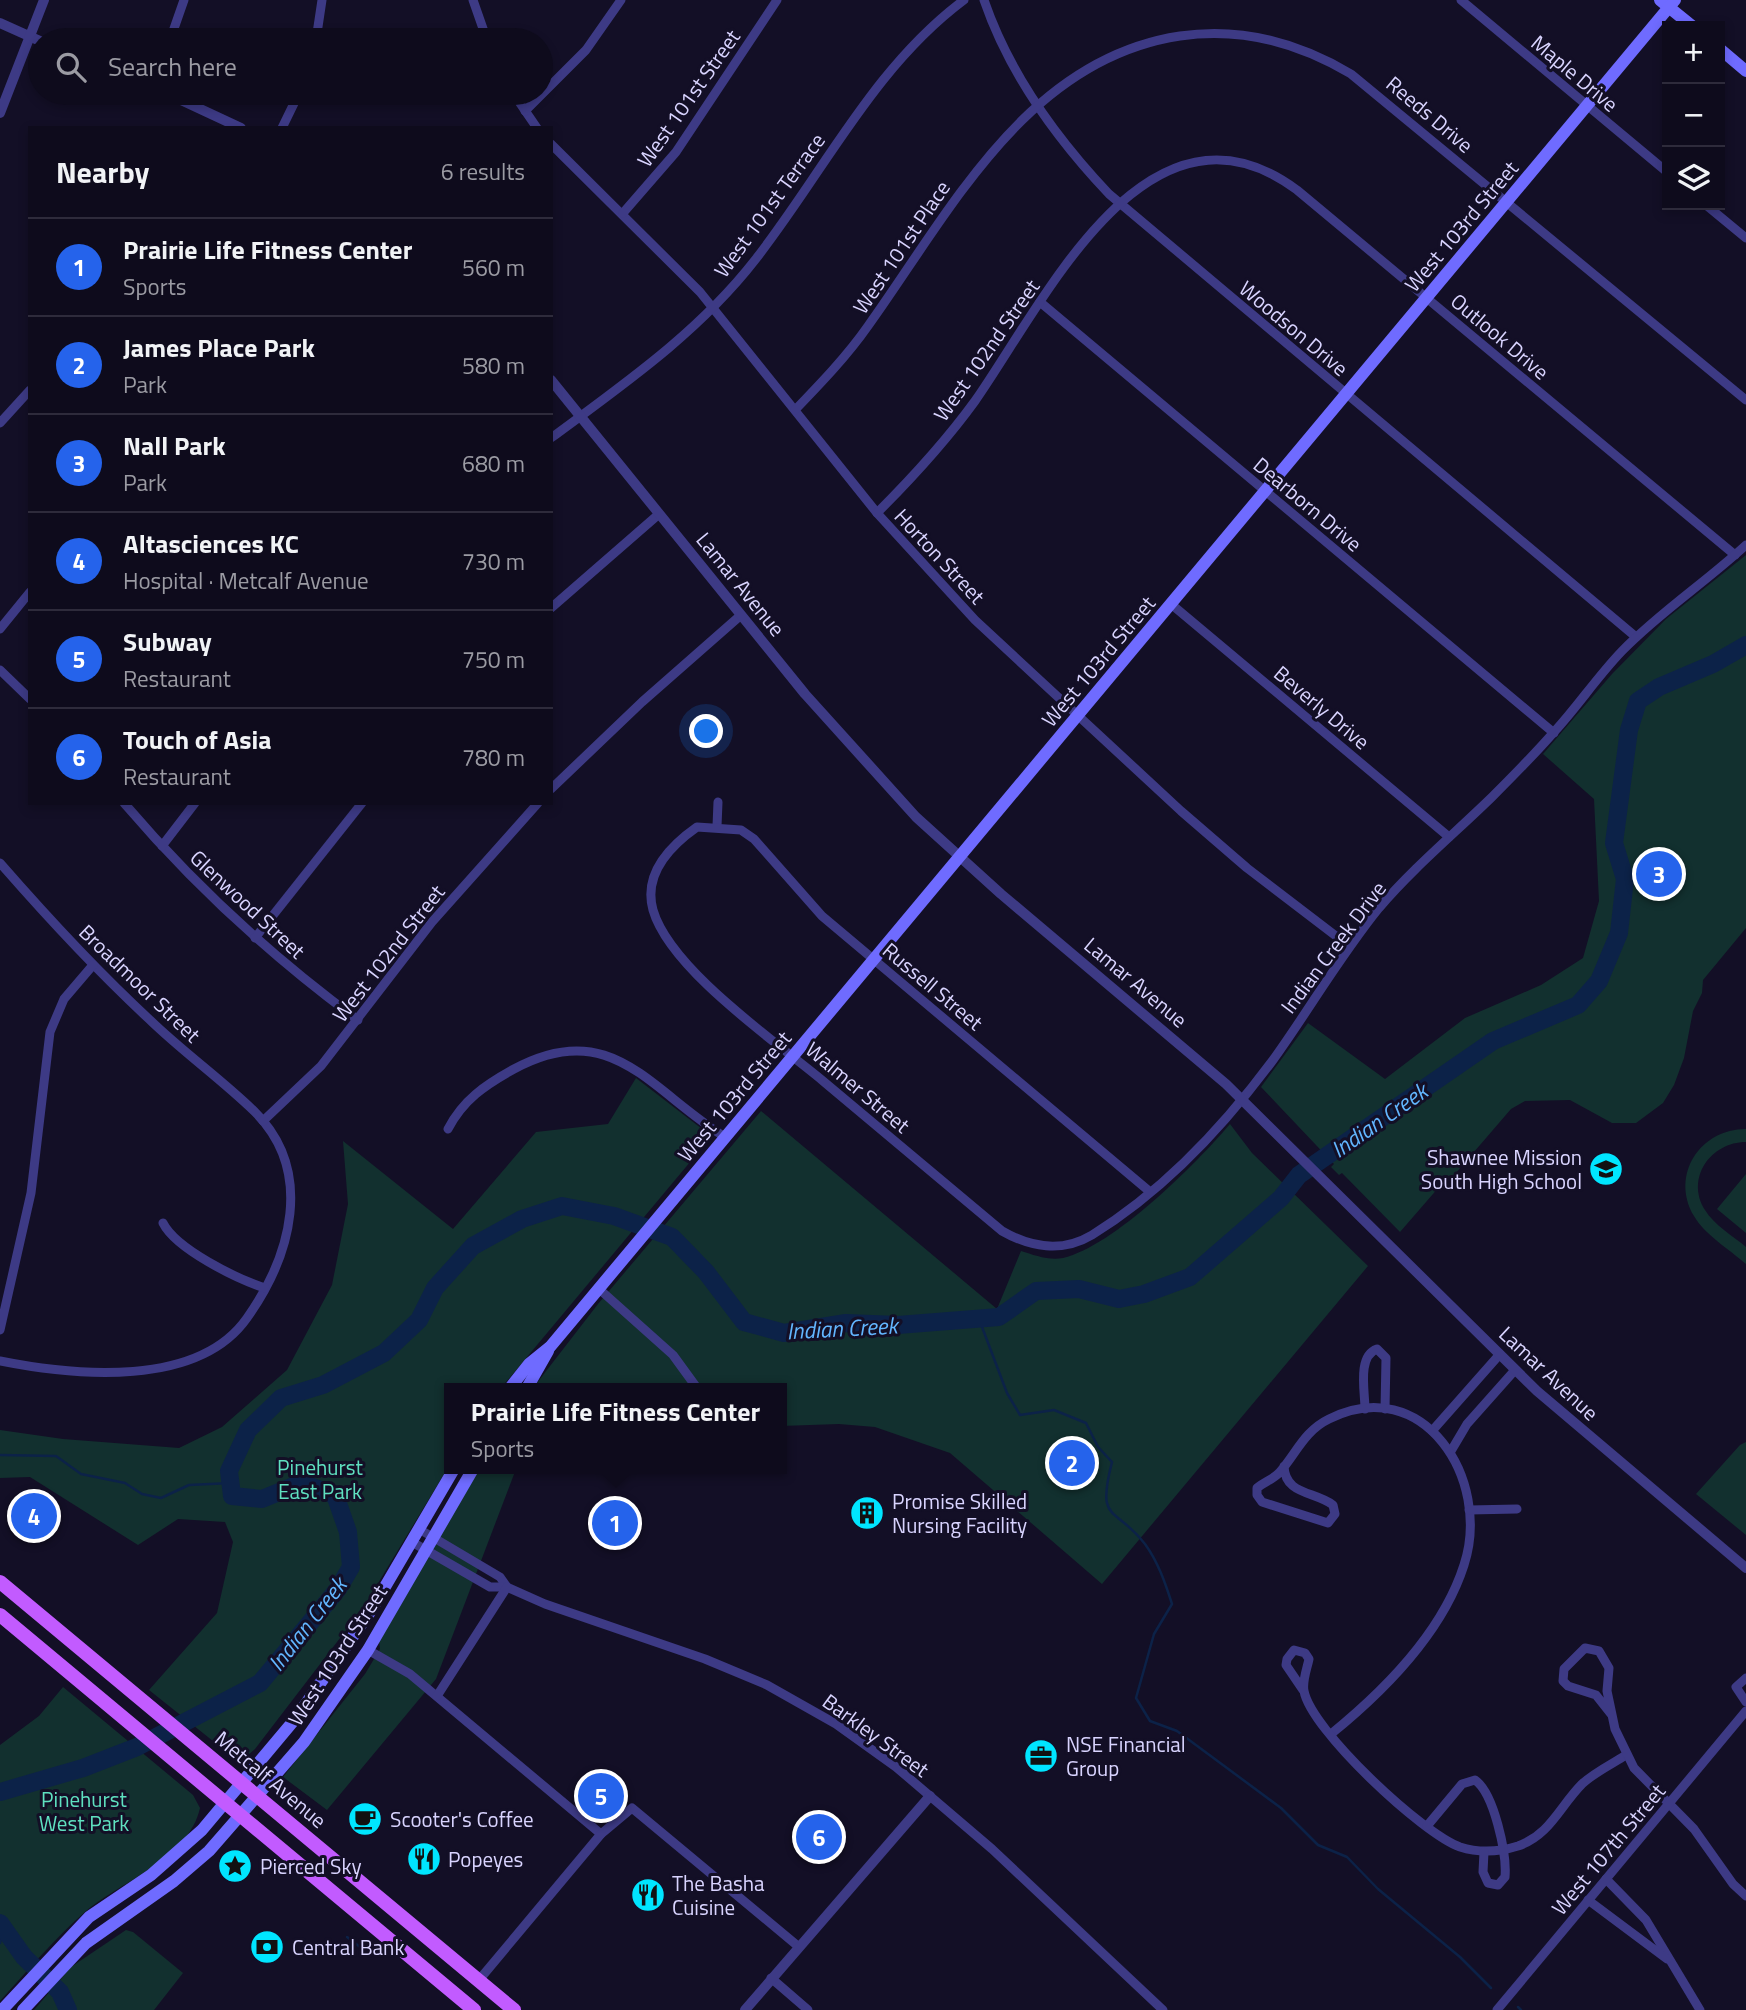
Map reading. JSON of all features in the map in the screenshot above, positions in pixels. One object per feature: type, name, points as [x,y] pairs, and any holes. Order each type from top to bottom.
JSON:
[{"type":"main road","name":"West 103rd Street","points":[[530,1383],[550,1347],[625,1256],[1587,105],[1668,3]]},
{"type":"main road","points":[[1668,3],[1687,21]]},
{"type":"main road","points":[[1725,53],[1745,67]]},
{"type":"main road","name":"West 103rd Street","points":[[514,1383],[529,1364],[550,1347]]},
{"type":"main road","points":[[419,1529],[451,1474]]},
{"type":"main road","name":"West 103rd Street","points":[[23,2010],[66,1961],[86,1943],[190,1869],[242,1816],[323,1717],[368,1650],[470,1474]]},
{"type":"main road","name":"West 103rd Street","points":[[4,2008],[55,1950],[100,1909],[173,1857],[202,1830],[296,1718],[332,1669],[419,1529]]},
{"type":"main road","name":"Metcalf Avenue","points":[[0,1582],[514,2010]]},
{"type":"main road","points":[[0,1615],[474,2010]]},
{"type":"street","points":[[38,28],[44,0]]},
{"type":"street","points":[[174,28],[184,0]]},
{"type":"street","points":[[318,28],[322,0]]},
{"type":"street","points":[[473,0],[483,28]]},
{"type":"street","points":[[553,83],[586,50],[621,0]]},
{"type":"street","name":"West 101st Street","points":[[623,213],[676,152],[777,0]]},
{"type":"street","name":"West 101st Terrace","points":[[553,437],[675,344],[713,307],[754,262],[877,85],[930,29],[964,0]]},
{"type":"street","name":"Woodson Drive","points":[[984,0],[1003,45],[1039,106],[1074,155],[1120,204],[1636,638]]},
{"type":"street","name":"Maple Drive","points":[[1461,0],[1662,168]]},
{"type":"street","points":[[0,23],[28,36]]},
{"type":"street","name":"Reeds Drive","points":[[1039,106],[1096,64],[1146,43],[1194,34],[1251,36],[1306,50],[1352,74],[1746,400]]},
{"type":"street","points":[[0,113],[28,54]]},
{"type":"street","points":[[192,105],[237,126]]},
{"type":"street","points":[[283,126],[293,105]]},
{"type":"street","points":[[521,105],[536,126]]},
{"type":"street","points":[[525,111],[531,105]]},
{"type":"street","name":"West 101st Place","points":[[796,410],[867,328],[982,163],[1039,106]]},
{"type":"street","name":"Horton Street","points":[[553,146],[623,213],[713,307],[877,513],[975,620],[1247,868],[1349,946]]},
{"type":"street","name":"Outlook Drive","points":[[1120,204],[1148,180],[1177,166],[1216,159],[1248,164],[1289,184],[1734,555]]},
{"type":"street","name":"West 102nd Street","points":[[877,513],[956,426],[1069,261],[1120,204]]},
{"type":"street","points":[[1712,210],[1746,238]]},
{"type":"street","name":"Dearborn Drive","points":[[1040,302],[1554,733]]},
{"type":"street","name":"Lamar Avenue","points":[[553,382],[842,738],[959,857],[1242,1099],[1515,1370],[1746,1568]]},
{"type":"street","points":[[0,423],[28,392]]},
{"type":"street","points":[[553,606],[659,514]]},
{"type":"street","name":"Indian Creek Drive","points":[[1024,1242],[1055,1247],[1090,1237],[1149,1191],[1196,1149],[1273,1060],[1349,946],[1381,906],[1554,733],[1636,638],[1746,545]]},
{"type":"street","points":[[0,629],[28,594]]},
{"type":"street","name":"Beverly Drive","points":[[1171,604],[1449,837]]},
{"type":"street","points":[[553,787],[642,702],[741,615]]},
{"type":"street","points":[[0,670],[28,697]]},
{"type":"street","points":[[717,826],[718,802]]},
{"type":"street","name":"Glenwood Street","points":[[126,805],[162,846],[255,938],[358,1020]]},
{"type":"street","points":[[162,846],[193,805]]},
{"type":"street","points":[[255,938],[360,805]]},
{"type":"street","name":"West 102nd Street","points":[[263,1121],[321,1066],[432,922],[536,805]]},
{"type":"street","name":"Russell Street","points":[[717,826],[741,830],[761,845],[822,916],[1149,1191]]},
{"type":"street","name":"Walmer Street","points":[[717,826],[697,827],[665,856],[652,885],[652,907],[659,927],[696,973],[1002,1231],[1024,1242]]},
{"type":"street","name":"Broadmoor Street","points":[[0,863],[93,965],[263,1121],[287,1166],[293,1200],[285,1245],[265,1288],[246,1320],[231,1337],[206,1355],[187,1363],[159,1368],[88,1370],[0,1361]]},
{"type":"street","points":[[0,1330],[31,1193],[50,1032],[64,999],[93,965]]},
{"type":"street","points":[[448,1129],[468,1099],[502,1076],[556,1052],[582,1050],[611,1057],[639,1074],[725,1137]]},
{"type":"street","points":[[163,1223],[168,1233],[184,1247],[265,1288]]},
{"type":"street","points":[[598,1289],[673,1355],[693,1383]]},
{"type":"street","points":[[1364,1409],[1364,1361],[1371,1351],[1377,1349],[1386,1358],[1385,1409]]},
{"type":"street","points":[[1432,1431],[1500,1354]]},
{"type":"street","points":[[1451,1451],[1466,1424],[1515,1370]]},
{"type":"street","points":[[1284,1466],[1284,1474],[1296,1490],[1333,1505],[1335,1514],[1331,1521],[1322,1524],[1259,1499],[1258,1488],[1284,1466],[1300,1443],[1318,1425],[1338,1415],[1364,1409],[1385,1409],[1404,1414],[1432,1431],[1451,1451],[1464,1479],[1469,1510],[1465,1563],[1439,1616],[1382,1685],[1331,1734]]},
{"type":"street","points":[[1469,1510],[1517,1509]]},
{"type":"street","name":"Barkley Street","points":[[419,1529],[500,1577],[507,1587]]},
{"type":"street","name":"Barkley Street","points":[[412,1542],[491,1587],[507,1587],[545,1604],[705,1659],[767,1685],[836,1724],[930,1796],[992,1849],[1163,2010]]},
{"type":"street","points":[[437,1696],[507,1587]]},
{"type":"street","points":[[1611,1714],[1596,1695],[1568,1686],[1563,1681],[1564,1670],[1585,1648],[1599,1651],[1609,1668],[1607,1691],[1611,1714],[1626,1755],[1645,1782],[1694,1829],[1724,1873],[1746,1896]]},
{"type":"street","points":[[368,1650],[410,1674],[601,1834]]},
{"type":"street","points":[[1746,1678],[1737,1687],[1746,1702]]},
{"type":"street","points":[[1303,1690],[1331,1734],[1371,1780],[1447,1841],[1483,1852],[1503,1849],[1533,1839],[1556,1819],[1582,1784],[1626,1755]]},
{"type":"street","name":"West 107th Street","points":[[1497,2010],[1746,1711]]},
{"type":"street","points":[[1427,1826],[1462,1784],[1475,1780],[1486,1791],[1503,1849],[1505,1877],[1498,1885],[1488,1883],[1485,1877],[1483,1852]]},
{"type":"street","points":[[745,2010],[930,1796]]},
{"type":"street","points":[[479,1980],[601,1834],[632,1808],[799,1947]]},
{"type":"street","points":[[1606,1879],[1646,1920],[1700,2010]]},
{"type":"street","points":[[1588,1900],[1668,1960]]},
{"type":"street","points":[[771,1979],[808,2010]]},
{"type":"green space","points":[[1746,555],[1746,928],[1703,980],[1702,993],[1693,1011],[1684,1058],[1674,1085],[1663,1103],[1636,1123],[1612,1123],[1570,1100],[1525,1101],[1511,1109],[1449,1181],[1446,1179],[1400,1232],[1342,1173],[1339,1175],[1331,1167],[1334,1164],[1261,1087],[1308,1023],[1385,1079],[1465,1018],[1541,985],[1583,958],[1599,901],[1594,799],[1543,754],[1612,674],[1666,619]]},
{"type":"green space","name":"Pinehurst East Park","points":[[636,1078],[706,1132],[706,1143],[505,1383],[444,1383],[444,1474],[363,1608],[255,1749],[247,1756],[233,1757],[149,1690],[217,1613],[233,1542],[225,1522],[178,1519],[138,1545],[30,1477],[0,1478],[0,1430],[63,1439],[179,1448],[222,1427],[287,1370],[332,1285],[348,1204],[343,1141],[453,1229],[536,1132],[608,1124]]},
{"type":"green space","points":[[761,1111],[997,1309],[1021,1251],[1058,1259],[1106,1238],[1176,1181],[1230,1124],[1252,1153],[1368,1266],[1102,1584],[950,1453],[875,1427],[839,1424],[787,1426],[787,1383],[537,1383],[598,1304]]},
{"type":"green space","points":[[1746,1129],[1746,1142],[1722,1148],[1712,1155],[1700,1174],[1698,1186],[1705,1210],[1746,1247],[1746,1264],[1699,1223],[1687,1200],[1686,1185],[1688,1170],[1703,1146],[1730,1131]]},
{"type":"green space","points":[[1746,1174],[1746,1233],[1717,1209]]},
{"type":"green space","points":[[1746,1442],[1746,1535],[1696,1494],[1740,1445]]},
{"type":"green space","points":[[477,1474],[514,1474],[436,1679],[327,1810],[283,1777],[365,1674],[380,1649],[379,1640],[443,1526]]},
{"type":"green space","name":"Pinehurst West Park","points":[[63,1687],[193,1795],[200,1808],[193,1826],[169,1855],[86,1911],[0,2001],[0,1745],[39,1716]]},
{"type":"green space","points":[[126,1930],[133,1932],[183,1973],[154,2010],[34,2010],[71,1967]]},
{"type":"waterway","name":"Indian Creek","points":[[0,1792],[83,1768],[137,1747],[260,1683],[338,1589],[351,1567],[348,1532],[335,1495],[301,1483],[262,1499],[232,1496],[229,1471],[248,1430],[281,1398],[323,1385],[384,1353],[419,1320],[435,1288],[473,1246],[522,1219],[562,1206],[614,1216],[672,1237],[706,1272],[744,1322],[784,1333],[846,1323],[898,1325],[999,1317],[1036,1291],[1079,1289],[1119,1299],[1144,1294],[1190,1277],[1281,1198],[1299,1175],[1493,1041],[1578,1005],[1599,981],[1619,933],[1625,879],[1614,843],[1629,730],[1638,701],[1659,687],[1713,664],[1746,645]]},
{"type":"waterway","points":[[979,1319],[1007,1393],[1020,1415],[1054,1410],[1086,1423],[1098,1447],[1112,1462],[1106,1495],[1107,1505],[1145,1544],[1161,1572],[1172,1604],[1154,1634],[1136,1698],[1150,1721],[1177,1731],[1281,1808],[1318,1845],[1347,1857],[1378,1889],[1460,1957],[1491,1988]]},
{"type":"waterway","points":[[0,1455],[56,1456],[81,1474],[125,1483],[142,1494],[161,1498],[189,1485],[231,1483]]},
{"type":"waterway","name":"Indian Creek","points":[[0,1923],[24,1957],[60,1992],[68,2010]]},
{"type":"waterway","name":"Indian Creek","points":[[0,1943],[3,1927]]},
{"type":"waterway","points":[[347,1937],[364,1950]]},
{"type":"waterway","points":[[1518,2007],[1521,2010]]},
{"type":"place","name":"Nall Park","points":[[1659,874]]},
{"type":"place","name":"Shawnee Mission South High School","points":[[1606,1169]]},
{"type":"place","name":"James Place Park","points":[[1072,1463]]},
{"type":"place","name":"Promise Skilled Nursing Facility","points":[[867,1513]]},
{"type":"place","name":"Altasciences KC","points":[[34,1516]]},
{"type":"place","name":"Prairie Life Fitness Center","points":[[615,1523]]},
{"type":"place","name":"NSE Financial Group","points":[[1041,1756]]},
{"type":"place","name":"Subway","points":[[601,1796]]},
{"type":"place","name":"Scooter's Coffee","points":[[365,1819]]},
{"type":"place","name":"Touch of Asia","points":[[819,1837]]},
{"type":"place","name":"Popeyes","points":[[424,1859]]},
{"type":"place","name":"Pierced Sky","points":[[235,1866]]},
{"type":"place","name":"The Basha Cuisine","points":[[648,1895]]},
{"type":"place","name":"Central Bank","points":[[267,1947]]}]
